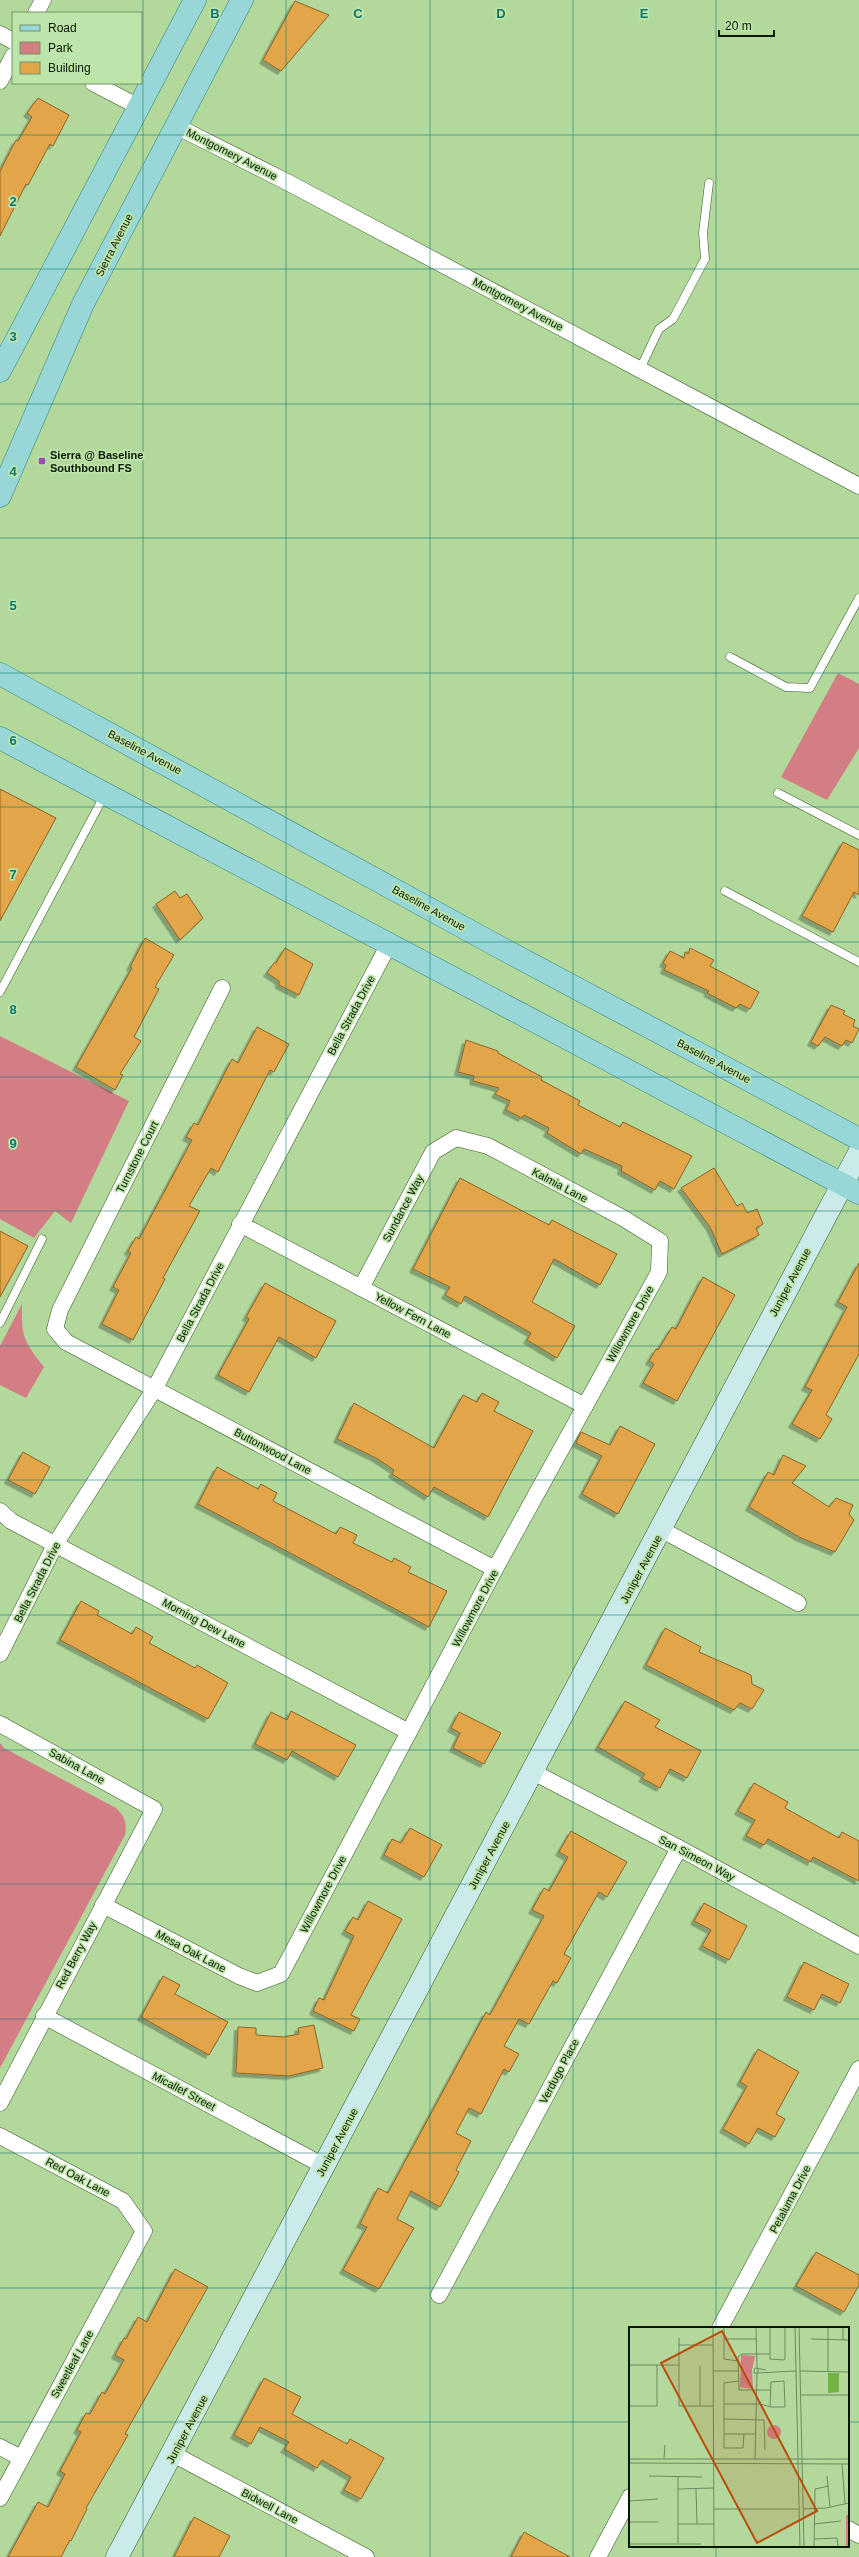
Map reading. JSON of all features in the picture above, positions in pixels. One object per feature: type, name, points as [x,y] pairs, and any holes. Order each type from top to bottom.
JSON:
[{"type":"main road","points":[[0,371],[195,0]]},
{"type":"main road","name":"Sierra Avenue","points":[[0,496],[83,304],[242,0]]},
{"type":"main road","name":"Baseline Avenue","points":[[0,674],[501,948],[859,1139]]},
{"type":"main road","points":[[0,738],[851,1189]]},
{"type":"street","points":[[37,12],[43,0]]},
{"type":"street","points":[[0,34],[12,40]]},
{"type":"street","points":[[0,81],[12,58]]},
{"type":"street","points":[[95,84],[139,107]]},
{"type":"street","name":"Montgomery Avenue","points":[[176,126],[289,183],[859,486]]},
{"type":"street","name":"Bella Strada Drive","points":[[0,1654],[56,1543],[155,1388],[240,1224],[389,944]]},
{"type":"street","name":"Turnstone Court","points":[[55,1329],[60,1310],[222,988]]},
{"type":"street","name":"Kalmia Lane","points":[[456,1138],[488,1146],[623,1218],[660,1241]]},
{"type":"street","name":"Sundance Way","points":[[361,1288],[433,1152],[456,1138]]},
{"type":"street","name":"Juniper Avenue","points":[[117,2557],[662,1530],[851,1189],[859,1153]]},
{"type":"street","name":"Yellow Fern Lane","points":[[240,1224],[585,1406]]},
{"type":"street","name":"Willowmore Drive","points":[[281,1974],[495,1569],[659,1272],[660,1241]]},
{"type":"street","name":"Buttonwood Lane","points":[[55,1329],[66,1342],[495,1569]]},
{"type":"street","name":"Morning Dew Lane","points":[[0,1511],[11,1521],[56,1543],[409,1732]]},
{"type":"street","points":[[662,1530],[798,1603]]},
{"type":"street","name":"Sabina Lane","points":[[0,1724],[154,1809]]},
{"type":"street","name":"San Simeon Way","points":[[534,1772],[679,1848],[859,1946]]},
{"type":"street","name":"Red Berry Way","points":[[0,2103],[44,2016],[154,1809]]},
{"type":"street","name":"Verdugo Place","points":[[439,2295],[679,1848]]},
{"type":"street","name":"Mesa Oak Lane","points":[[103,1905],[239,1976],[257,1983],[281,1974]]},
{"type":"street","name":"Micallef Street","points":[[44,2016],[324,2166]]},
{"type":"street","name":"Petaluma Drive","points":[[721,2327],[859,2069]]},
{"type":"street","name":"Red Oak Lane","points":[[0,2136],[123,2201],[144,2231]]},
{"type":"street","name":"Sweetleaf Lane","points":[[0,2498],[144,2231]]},
{"type":"street","points":[[0,2447],[21,2458]]},
{"type":"street","name":"Bidwell Lane","points":[[173,2454],[366,2557]]},
{"type":"street","points":[[598,2557],[629,2499]]},
{"type":"street","points":[[849,2530],[859,2535]]},
{"type":"lane","points":[[640,369],[659,329],[673,319],[705,259],[703,232],[709,183]]},
{"type":"lane","points":[[730,657],[786,687],[810,688],[859,598]]},
{"type":"lane","points":[[0,992],[105,793]]},
{"type":"lane","points":[[778,793],[859,835]]},
{"type":"lane","points":[[725,891],[859,962]]},
{"type":"lane","points":[[0,1323],[42,1239]]},
{"type":"green space","points":[[838,673],[859,684],[859,748],[827,800],[781,777]]},
{"type":"green space","points":[[0,1036],[129,1101],[71,1223],[55,1211],[34,1238],[0,1219]]},
{"type":"green space","points":[[22,1304],[22,1324],[25,1338],[28,1345],[44,1367],[26,1398],[0,1385],[0,1346]]},
{"type":"green space","points":[[0,1743],[4,1748],[116,1808],[123,1817],[126,1827],[125,1835],[0,2068]]},
{"type":"building","points":[[295,1],[329,15],[281,71],[263,60]]},
{"type":"building","points":[[38,98],[69,115],[53,146],[50,144],[28,185],[26,184],[0,236],[0,171],[16,140],[18,141],[32,117],[27,113]]},
{"type":"building","points":[[0,789],[56,818],[0,921]]},
{"type":"building","points":[[843,842],[859,850],[859,895],[854,892],[833,932],[802,916]]},
{"type":"building","points":[[175,891],[180,898],[187,894],[203,918],[180,940],[156,904]]},
{"type":"building","points":[[145,938],[174,955],[155,987],[159,989],[134,1037],[141,1041],[120,1074],[123,1075],[115,1090],[76,1067],[132,968],[130,967]]},
{"type":"building","points":[[285,948],[313,964],[299,995],[279,985],[279,981],[267,973],[274,963],[276,963]]},
{"type":"building","points":[[690,948],[714,960],[710,966],[759,992],[750,1009],[740,1004],[736,1008],[707,993],[709,991],[664,970],[666,965],[663,963],[670,951],[684,958],[685,952],[688,954]]},
{"type":"building","points":[[831,1005],[845,1011],[843,1014],[855,1020],[853,1026],[859,1029],[852,1043],[846,1040],[842,1046],[825,1037],[818,1046],[811,1042]]},
{"type":"building","points":[[257,1027],[289,1044],[274,1072],[270,1070],[218,1172],[211,1168],[189,1206],[200,1211],[163,1278],[165,1279],[133,1340],[102,1324],[119,1290],[113,1287],[131,1253],[128,1251],[136,1237],[139,1239],[192,1140],[186,1137],[194,1123],[198,1125],[232,1059],[238,1063]]},
{"type":"building","points":[[466,1040],[498,1051],[498,1053],[542,1077],[541,1080],[580,1101],[578,1105],[620,1127],[623,1122],[692,1156],[674,1189],[660,1181],[655,1190],[621,1171],[622,1166],[584,1149],[581,1154],[547,1133],[549,1128],[524,1115],[522,1118],[506,1110],[510,1101],[495,1094],[499,1088],[473,1081],[474,1076],[458,1072]]},
{"type":"building","points":[[714,1168],[737,1206],[742,1203],[747,1213],[757,1209],[763,1224],[756,1228],[759,1235],[722,1254],[710,1227],[681,1188]]},
{"type":"building","points":[[460,1178],[549,1225],[552,1220],[617,1254],[600,1285],[554,1259],[532,1302],[575,1326],[557,1358],[527,1340],[531,1333],[465,1296],[461,1304],[445,1295],[450,1287],[413,1269]]},
{"type":"building","points":[[0,1231],[28,1246],[0,1297]]},
{"type":"building","points":[[859,1263],[859,1354],[826,1415],[832,1419],[820,1439],[792,1424],[812,1390],[805,1387],[847,1307],[838,1302]]},
{"type":"building","points":[[703,1277],[735,1295],[677,1401],[643,1383],[654,1364],[649,1361],[656,1349],[658,1350],[672,1327],[676,1329]]},
{"type":"building","points":[[265,1283],[336,1321],[316,1358],[279,1337],[249,1392],[218,1375],[249,1319],[246,1317]]},
{"type":"building","points":[[482,1393],[499,1402],[494,1411],[533,1431],[488,1517],[434,1487],[428,1497],[392,1474],[394,1470],[376,1458],[337,1439],[354,1403],[434,1448],[463,1395],[477,1402]]},
{"type":"building","points":[[620,1426],[655,1444],[618,1514],[582,1494],[602,1456],[576,1443],[581,1432],[610,1445]]},
{"type":"building","points":[[23,1452],[50,1467],[35,1494],[8,1480]]},
{"type":"building","points":[[783,1455],[806,1466],[792,1483],[829,1507],[836,1498],[853,1505],[849,1514],[854,1520],[835,1552],[799,1537],[749,1507],[768,1472],[774,1475]]},
{"type":"building","points":[[217,1467],[258,1489],[261,1484],[277,1493],[273,1501],[336,1534],[340,1527],[357,1535],[353,1543],[392,1562],[394,1558],[411,1567],[408,1572],[447,1591],[429,1627],[198,1504]]},
{"type":"building","points":[[81,1601],[99,1611],[97,1615],[132,1634],[136,1627],[153,1637],[149,1643],[195,1668],[197,1665],[228,1683],[208,1719],[60,1640]]},
{"type":"building","points":[[665,1628],[701,1647],[699,1652],[751,1675],[752,1684],[764,1690],[752,1709],[740,1703],[734,1710],[646,1665]]},
{"type":"building","points":[[625,1701],[660,1720],[655,1727],[701,1751],[687,1778],[670,1769],[660,1788],[642,1778],[645,1774],[598,1747]]},
{"type":"building","points":[[291,1711],[356,1745],[338,1777],[292,1751],[287,1760],[255,1744],[271,1712],[287,1720]]},
{"type":"building","points":[[459,1712],[501,1733],[484,1764],[453,1748],[460,1733],[451,1728]]},
{"type":"building","points":[[754,1783],[788,1802],[785,1808],[839,1838],[842,1832],[859,1841],[859,1881],[813,1857],[811,1862],[768,1839],[764,1845],[746,1836],[755,1820],[738,1811]]},
{"type":"building","points":[[410,1828],[442,1845],[424,1877],[384,1855],[392,1839],[401,1843]]},
{"type":"building","points":[[571,1831],[627,1862],[607,1897],[599,1892],[564,1954],[571,1958],[557,1983],[553,1981],[529,2024],[519,2019],[504,2046],[519,2054],[509,2072],[504,2069],[481,2114],[469,2108],[456,2133],[471,2141],[456,2170],[459,2172],[440,2207],[411,2191],[397,2219],[414,2228],[379,2289],[343,2270],[367,2227],[360,2224],[378,2188],[388,2193],[486,2012],[490,2015],[544,1916],[532,1910],[544,1888],[549,1891],[568,1857],[559,1852]]},
{"type":"building","points":[[368,1901],[402,1919],[351,2015],[360,2019],[354,2031],[313,2011],[319,1998],[324,2000],[354,1936],[345,1931],[353,1917],[358,1920]]},
{"type":"building","points":[[704,1903],[747,1926],[729,1960],[702,1946],[711,1930],[694,1921]]},
{"type":"building","points":[[804,1962],[849,1984],[840,2003],[822,1994],[814,2010],[787,1997]]},
{"type":"building","points":[[163,1976],[180,1985],[175,1994],[228,2022],[209,2055],[141,2017]]},
{"type":"building","points":[[314,2025],[323,2068],[289,2076],[236,2073],[238,2027],[256,2028],[256,2035],[283,2037],[299,2034],[298,2028]]},
{"type":"building","points":[[758,2049],[799,2072],[776,2114],[785,2119],[775,2137],[758,2128],[749,2144],[723,2129],[747,2086],[740,2082]]},
{"type":"building","points":[[816,2252],[859,2275],[859,2285],[844,2312],[796,2286]]},
{"type":"building","points":[[175,2269],[208,2287],[125,2434],[128,2435],[86,2508],[87,2509],[71,2541],[70,2540],[61,2557],[8,2557],[38,2502],[48,2507],[65,2474],[60,2471],[81,2432],[77,2430],[86,2413],[90,2414],[102,2392],[105,2394],[124,2360],[115,2355],[124,2338],[126,2339],[138,2317],[147,2322]]},
{"type":"building","points":[[264,2378],[301,2397],[292,2414],[347,2444],[350,2439],[384,2458],[361,2499],[344,2490],[351,2477],[322,2460],[317,2468],[284,2449],[289,2442],[260,2427],[251,2444],[234,2435]]},
{"type":"building","points":[[194,2517],[230,2536],[219,2557],[174,2557]]},
{"type":"building","points":[[524,2532],[570,2557],[511,2557]]},
{"type":"place","name":"Sierra @ Baseline Southbound FS","points":[[42,461]]}]
